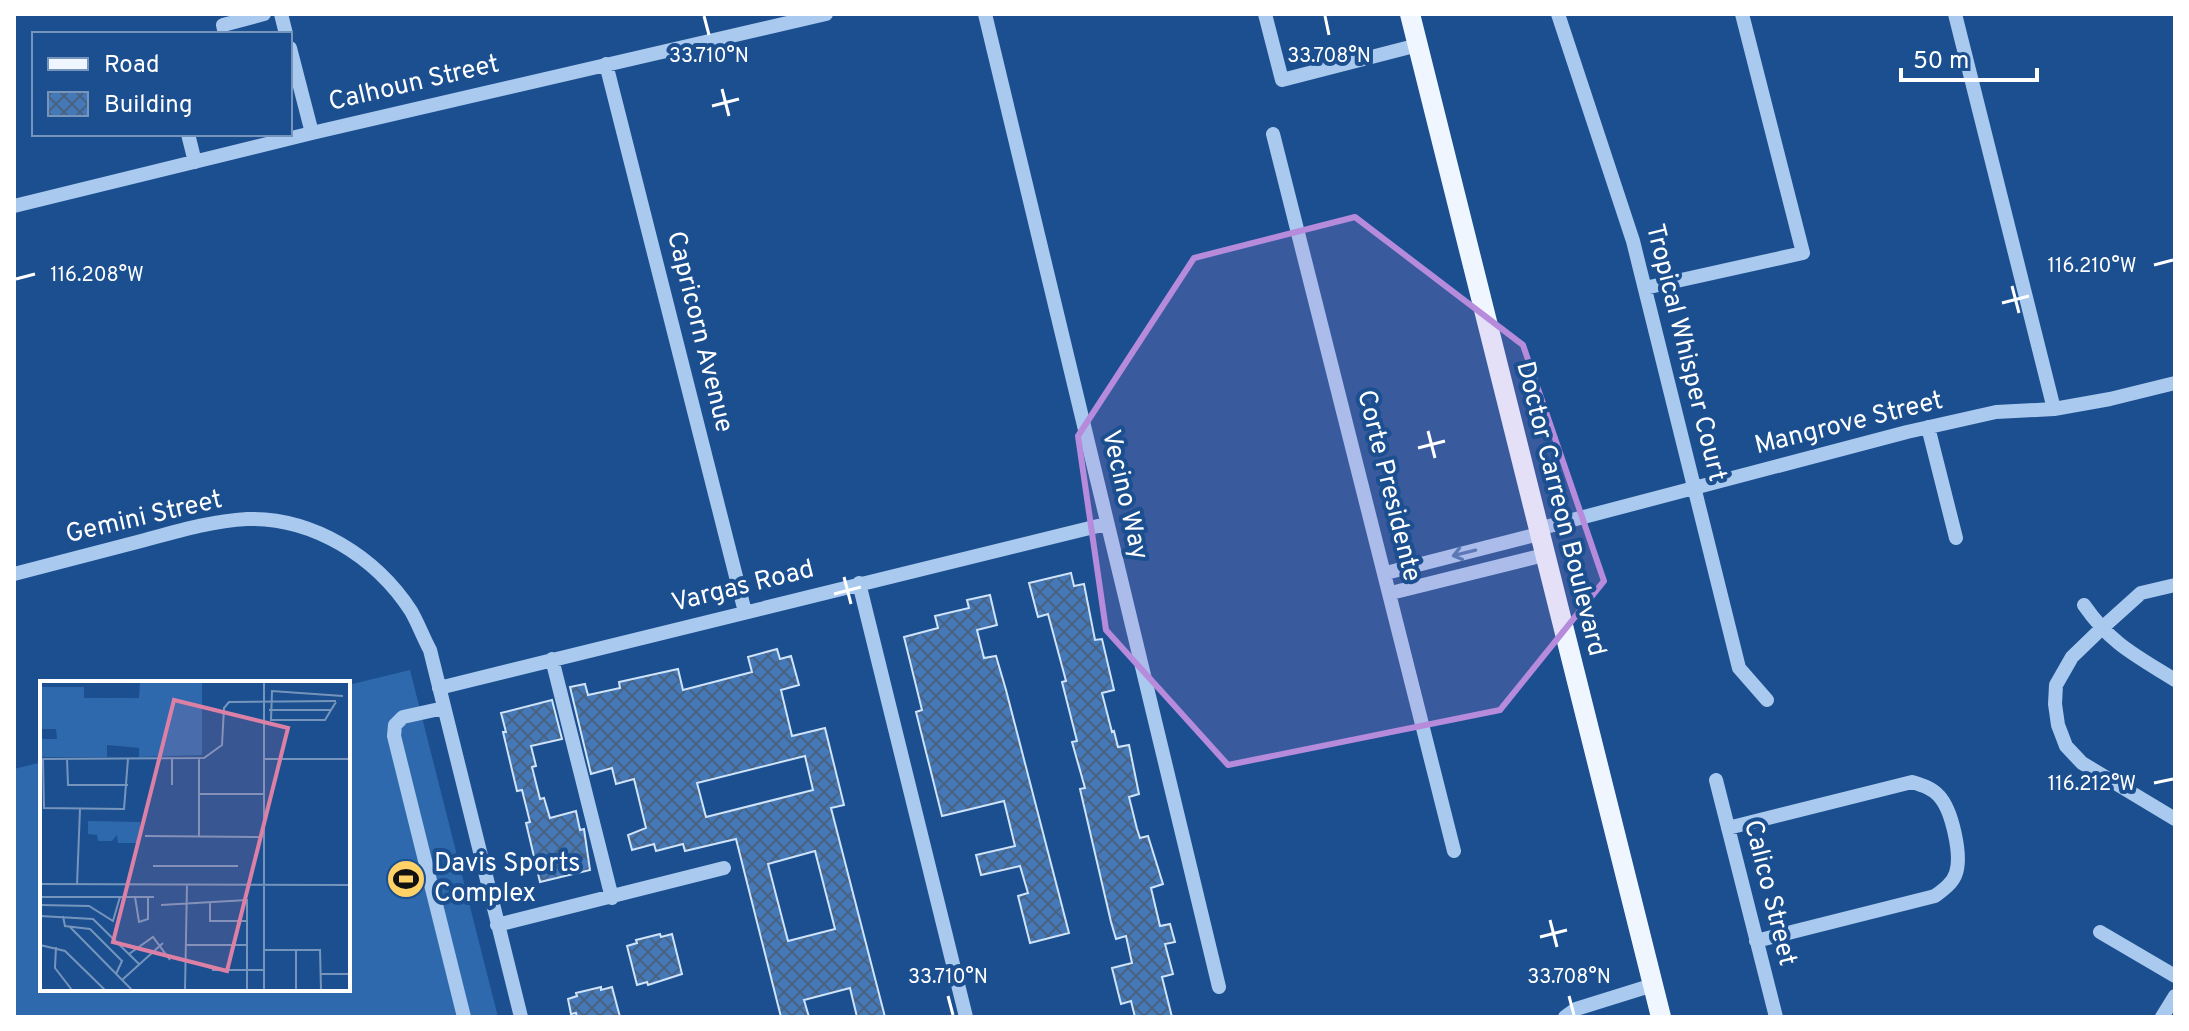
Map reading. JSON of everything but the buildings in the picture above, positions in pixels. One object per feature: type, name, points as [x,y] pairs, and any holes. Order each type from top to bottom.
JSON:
[{"type":"main road","name":"Doctor Carreon Boulevard","points":[[1410,14],[1661,1017]]},
{"type":"street","points":[[225,32],[223,25],[264,14]]},
{"type":"street","name":"Calhoun Street","points":[[14,206],[312,133],[826,14]]},
{"type":"street","name":"Vecino Way","points":[[985,14],[1219,987]]},
{"type":"street","points":[[1265,14],[1282,80],[1418,45]]},
{"type":"street","name":"Tropical Whisper Court","points":[[1558,14],[1633,241],[1739,668],[1767,700]]},
{"type":"street","points":[[1645,288],[1803,253],[1742,14]]},
{"type":"street","points":[[1955,14],[2054,409]]},
{"type":"street","points":[[292,56],[312,133]]},
{"type":"street","name":"Capricorn Avenue","points":[[606,64],[745,612]]},
{"type":"street","name":"Corte Presidente","points":[[1273,134],[1454,851]]},
{"type":"street","points":[[188,136],[195,162]]},
{"type":"street","name":"Mangrove Street","points":[[1386,573],[1928,427],[1996,412],[2054,409],[2175,383]]},
{"type":"street","points":[[1928,427],[1956,538]]},
{"type":"street","name":"Gemini Street","points":[[14,574],[197,526],[249,519],[285,523],[331,539],[367,561],[387,580],[411,612],[430,650],[521,1017]]},
{"type":"street","name":"Vargas Road","points":[[439,688],[1106,524]]},
{"type":"street","points":[[1391,593],[1544,555]]},
{"type":"street","points":[[859,583],[966,1017]]},
{"type":"street","points":[[2175,585],[2141,593],[2072,657],[2056,685],[2055,704],[2058,725],[2066,746],[2082,763],[2175,819]]},
{"type":"street","points":[[2084,605],[2101,629],[2120,646],[2175,680]]},
{"type":"street","points":[[552,659],[612,898]]},
{"type":"street","points":[[444,708],[403,717],[395,725],[394,736],[464,1017]]},
{"type":"street","name":"Calico Street","points":[[1716,780],[1776,1017]]},
{"type":"street","points":[[1728,828],[1912,782],[1928,787],[1948,809],[1959,855],[1956,876],[1935,896],[1756,941]]},
{"type":"street","points":[[497,925],[724,868]]},
{"type":"street","points":[[2100,932],[2175,976]]},
{"type":"street","points":[[1565,1017],[1576,1009],[1653,985]]},
{"type":"street","points":[[2162,1017],[2175,996]]},
{"type":"highlighted area","points":[[1355,217],[1523,345],[1604,581],[1500,710],[1228,765],[1106,630],[1078,436],[1194,258]]},
{"type":"shaded area","name":"Davis Sports Complex","points":[[410,670],[498,1017],[14,1017],[14,769],[40,762],[40,991],[350,991],[350,685]]},
{"type":"place","name":"Davis Sports Complex","points":[[406,879]]}]
